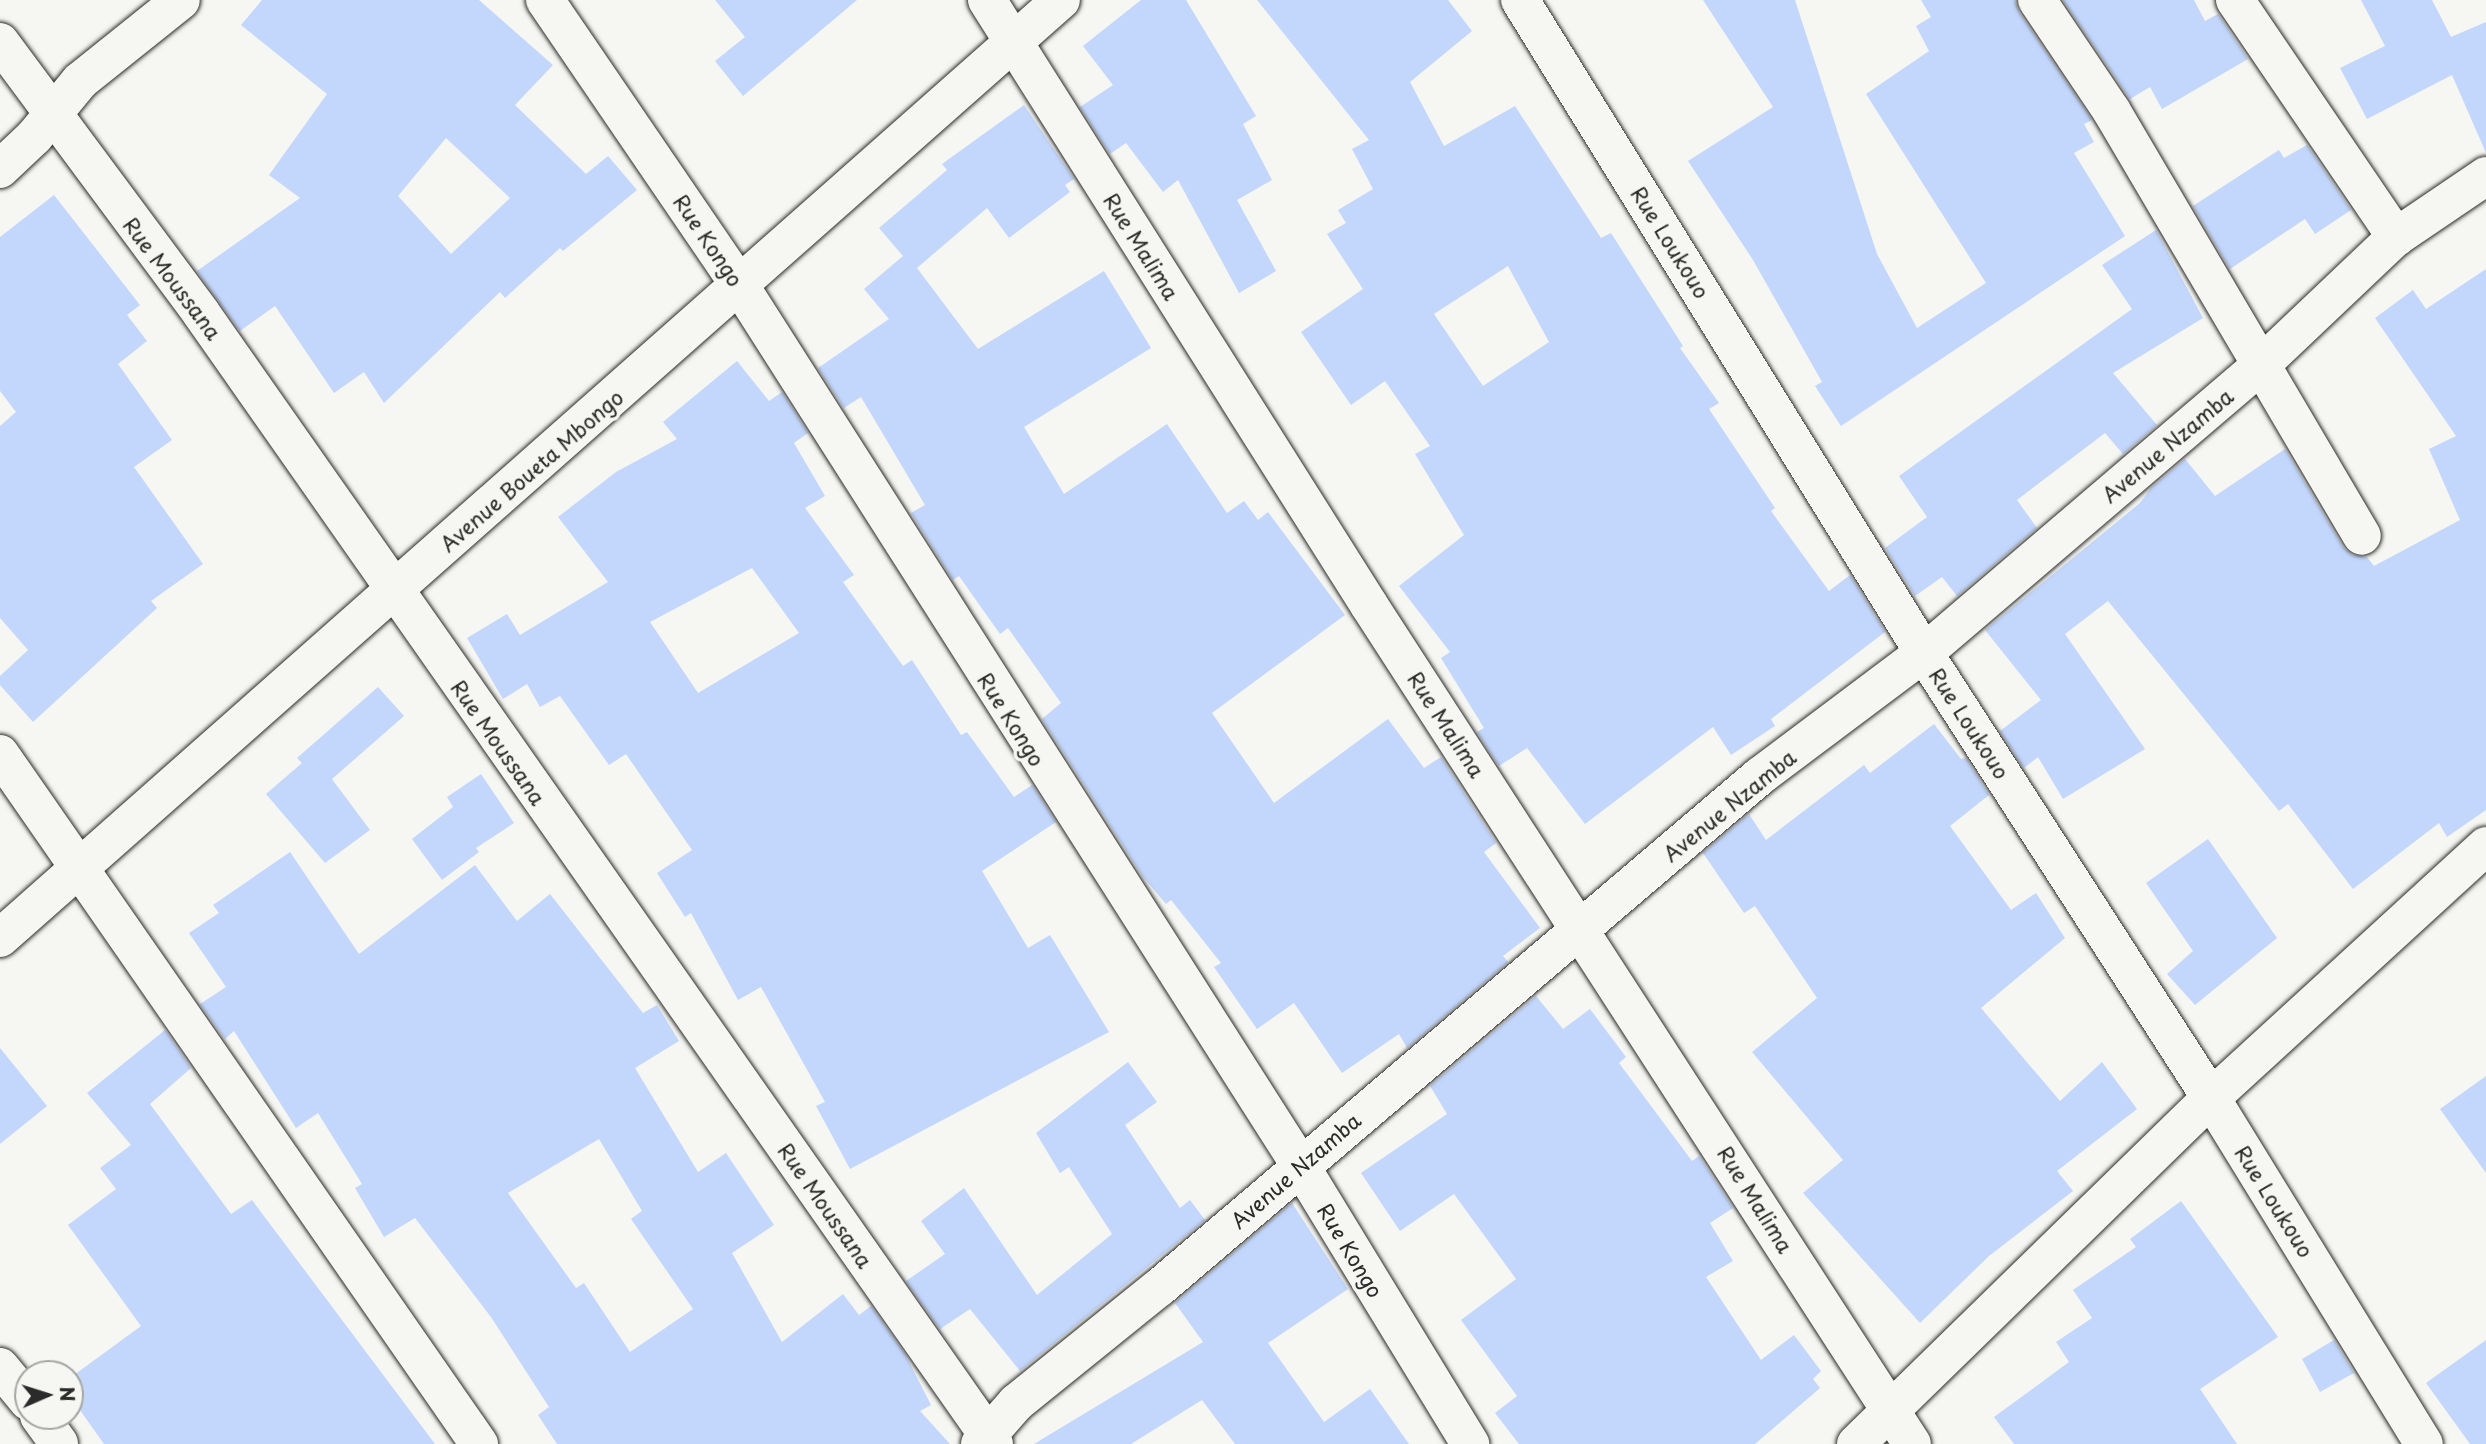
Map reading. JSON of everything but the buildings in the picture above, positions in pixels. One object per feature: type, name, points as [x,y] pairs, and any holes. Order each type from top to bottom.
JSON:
[{"type":"street","points":[[0,169],[80,81],[181,0]]},
{"type":"street","name":"Rue Kongo","points":[[545,0],[740,286],[1300,1165],[1470,1444]]},
{"type":"street","name":"Rue Malima","points":[[987,0],[1368,605],[1581,928],[1912,1444]]},
{"type":"street","name":"Avenue Boueta Mbongo","points":[[0,938],[80,869],[220,740],[740,286],[1061,0]]},
{"type":"street","name":"Rue Loukouo","points":[[1520,0],[1924,653],[2211,1098],[2424,1444]]},
{"type":"street","points":[[2037,0],[2111,110],[2362,536]]},
{"type":"street","points":[[2235,0],[2396,237]]},
{"type":"street","name":"Rue Moussana","points":[[0,42],[51,116],[201,313],[392,591],[987,1440]]},
{"type":"street","name":"Avenue Nzamba","points":[[987,1440],[1016,1403],[1760,776],[1924,653],[2262,364],[2396,237],[2486,176]]},
{"type":"street","points":[[0,754],[479,1444]]},
{"type":"street","points":[[1856,1444],[2211,1098],[2486,846]]},
{"type":"street","points":[[0,1367],[14,1384]]}]
